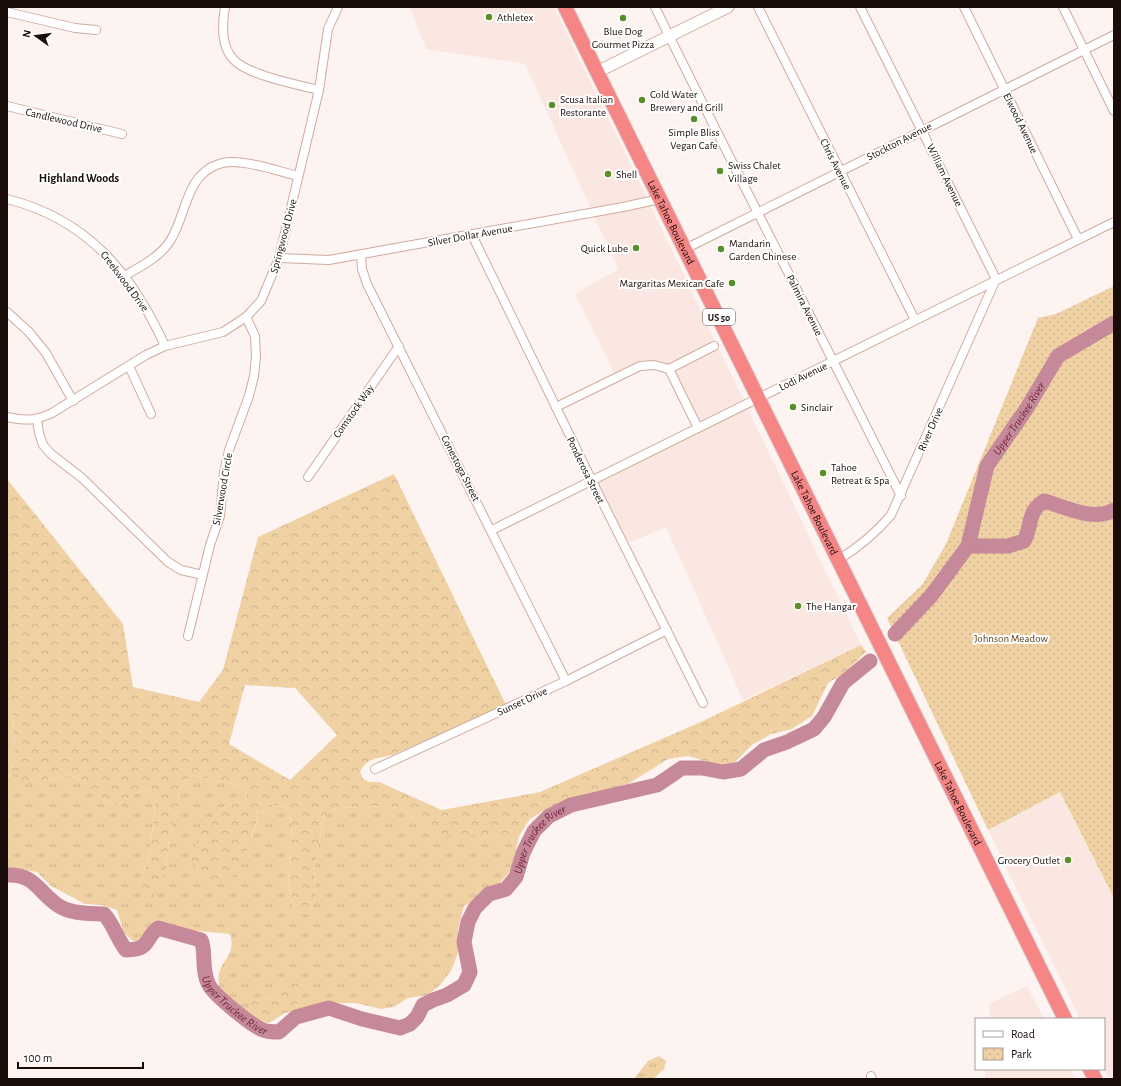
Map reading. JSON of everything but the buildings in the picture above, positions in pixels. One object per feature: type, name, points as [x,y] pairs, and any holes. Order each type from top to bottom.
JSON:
[{"type":"highway","name":"Lake Tahoe Boulevard","points":[[565,7],[1065,1018]]},
{"type":"highway","points":[[1090,1070],[1095,1079]]},
{"type":"street","points":[[225,7],[223,35],[226,46],[234,60],[250,70],[318,90]]},
{"type":"street","name":"Springwood Drive","points":[[7,417],[20,420],[38,420],[73,401],[146,355],[165,346],[222,332],[246,317],[261,300],[279,258],[318,90],[328,29],[338,7]]},
{"type":"street","name":"Palmira Avenue","points":[[655,7],[757,213],[834,361],[901,496]]},
{"type":"street","points":[[597,72],[728,7]]},
{"type":"street","name":"Chris Avenue","points":[[758,7],[915,320]]},
{"type":"street","name":"William Avenue","points":[[860,7],[923,130],[996,279]]},
{"type":"street","name":"Elwood Avenue","points":[[964,7],[1078,239]]},
{"type":"street","points":[[1063,7],[1114,111]]},
{"type":"street","points":[[7,12],[76,28],[96,30]]},
{"type":"street","name":"Stockton Avenue","points":[[685,249],[1083,49],[1114,35]]},
{"type":"street","name":"Candlewood Drive","points":[[7,106],[122,134]]},
{"type":"street","points":[[124,276],[148,262],[165,247],[177,229],[190,190],[201,174],[220,164],[241,163],[298,176]]},
{"type":"street","name":"Creekwood Drive","points":[[7,199],[53,215],[83,233],[105,253],[124,276],[153,318],[165,346]]},
{"type":"street","name":"Silver Dollar Avenue","points":[[279,258],[329,260],[472,235],[660,199]]},
{"type":"street","name":"Lodi Avenue","points":[[492,530],[996,279],[1114,222]]},
{"type":"street","name":"Ponderosa Street","points":[[472,235],[592,481],[703,703]]},
{"type":"street","name":"Conestoga Street","points":[[361,255],[362,269],[367,284],[492,530],[566,681]]},
{"type":"street","name":"River Drive","points":[[838,560],[862,546],[878,531],[891,515],[901,496],[996,279]]},
{"type":"street","points":[[7,312],[29,332],[46,353],[73,401]]},
{"type":"street","name":"Silverwood Circle","points":[[188,636],[203,575],[220,516],[224,472],[229,450],[249,396],[254,376],[256,357],[255,336],[246,317]]},
{"type":"street","name":"Comstock Way","points":[[308,477],[399,346]]},
{"type":"street","points":[[556,407],[640,366],[654,365],[669,369],[714,346]]},
{"type":"street","points":[[129,366],[151,414]]},
{"type":"street","points":[[669,369],[698,428]]},
{"type":"street","points":[[38,420],[39,434],[43,445],[51,454],[82,478],[168,562],[182,570],[203,575]]},
{"type":"street","name":"Sunset Drive","points":[[375,770],[566,681],[666,630]]},
{"type":"shaded area","points":[[410,7],[554,7],[861,645],[743,700],[666,527],[629,543],[595,482],[703,430],[669,365],[638,362],[614,373],[575,294],[618,269],[525,64],[426,49]]},
{"type":"shaded area","points":[[1060,792],[1114,898],[1114,1079],[1109,1079],[1104,1070],[1105,1018],[1080,1018],[988,830]]},
{"type":"shaded area","points":[[1027,986],[1043,1018],[991,1018],[988,1004]]},
{"type":"shaded area","points":[[986,1070],[1071,1070],[1076,1079],[985,1079]]},
{"type":"green space","name":"Johnson Meadow","points":[[1114,286],[1114,898],[1060,792],[988,830],[887,618],[922,585],[946,544],[1038,318],[1056,314]]},
{"type":"green space","points":[[394,474],[506,705],[395,754],[371,760],[367,762],[360,771],[363,779],[370,782],[379,782],[442,810],[540,792],[703,721],[861,645],[866,652],[844,673],[828,683],[812,716],[792,729],[771,734],[752,745],[734,763],[722,766],[688,756],[668,759],[628,784],[551,806],[530,819],[519,836],[509,839],[482,836],[432,836],[406,811],[385,806],[341,808],[324,815],[314,871],[316,899],[308,914],[294,911],[288,883],[292,823],[287,808],[270,804],[259,815],[241,868],[227,881],[204,879],[191,860],[199,833],[220,809],[246,800],[247,793],[237,785],[191,775],[178,790],[179,802],[169,840],[166,869],[152,899],[143,900],[139,885],[150,853],[156,796],[149,789],[132,795],[117,805],[100,798],[95,790],[71,775],[46,780],[22,780],[12,770],[15,747],[13,713],[7,705],[7,479],[123,624],[133,687],[199,702],[223,670],[258,537]],"holes":[[[245,685],[295,688],[337,735],[290,780],[229,744]]]},
{"type":"green space","points":[[7,705],[13,713],[15,747],[12,770],[46,780],[71,775],[96,790],[100,798],[117,805],[132,795],[149,789],[156,796],[150,853],[139,885],[166,869],[169,840],[179,802],[178,790],[191,775],[237,785],[247,793],[246,800],[220,809],[252,837],[259,815],[270,804],[287,808],[292,823],[288,883],[294,911],[308,914],[316,899],[314,871],[324,815],[341,808],[385,806],[406,811],[432,836],[483,836],[509,839],[519,836],[511,870],[498,885],[464,906],[458,928],[458,953],[451,971],[440,985],[428,995],[408,998],[394,1007],[381,1009],[356,1003],[328,1003],[295,1011],[302,992],[281,982],[271,998],[257,999],[249,1006],[249,1013],[219,989],[219,973],[229,955],[232,946],[230,934],[187,930],[169,923],[156,922],[147,931],[144,940],[133,941],[124,933],[117,910],[102,905],[85,904],[51,886],[37,872],[18,869],[7,870]]},
{"type":"green space","points":[[297,976],[302,992],[295,1011],[285,1013],[269,1023],[260,1021],[249,1013],[248,1006],[257,999],[271,998],[281,982]]},
{"type":"green space","points":[[659,1056],[666,1061],[664,1069],[653,1079],[634,1079],[648,1061]]},
{"type":"waterway","name":"Upper Truckee River","points":[[895,634],[931,596],[968,546],[987,466],[1027,408],[1058,356],[1114,323]]},
{"type":"waterway","name":"Upper Truckee River","points":[[968,546],[1008,546],[1024,541],[1032,515],[1038,506],[1044,501],[1070,510],[1088,514],[1106,513],[1114,510]]},
{"type":"waterway","name":"Upper Truckee River","points":[[791,740],[814,729],[824,717],[843,683],[870,661]]},
{"type":"waterway","name":"Upper Truckee River","points":[[7,875],[16,875],[29,880],[56,904],[67,910],[104,914],[126,950],[144,946],[153,932],[158,928],[201,940],[205,973],[212,990],[234,1010],[263,1030],[269,1032],[279,1032],[296,1017],[329,1008],[362,1019],[400,1028],[410,1024],[417,1017],[423,1005],[447,995],[464,985],[470,972],[464,942],[468,922],[475,908],[489,894],[506,889],[516,877],[523,853],[534,831],[549,816],[571,805],[657,785],[682,768],[702,768],[723,772],[741,769],[764,750],[787,742]]},
{"type":"place","name":"Athletex","points":[[489,17]]},
{"type":"place","name":"Blue Dog Gourmet Pizza","points":[[623,18]]},
{"type":"place","name":"Cold Water Brewery and Grill","points":[[642,100]]},
{"type":"place","name":"Scusa Italian Restorante","points":[[552,105]]},
{"type":"place","name":"Simple Bliss Vegan Cafe","points":[[694,119]]},
{"type":"place","name":"Swiss Chalet Village","points":[[720,171]]},
{"type":"place","name":"Shell","points":[[608,174]]},
{"type":"place","name":"Quick Lube","points":[[636,248]]},
{"type":"place","name":"Mandarin Garden Chinese","points":[[721,249]]},
{"type":"place","name":"Margaritas Mexican Cafe","points":[[732,283]]},
{"type":"place","name":"Sinclair","points":[[793,407]]},
{"type":"place","name":"Tahoe Retreat & Spa","points":[[823,473]]},
{"type":"place","name":"The Hangar","points":[[798,606]]},
{"type":"place","name":"Grocery Outlet","points":[[1068,860]]},
{"type":"district","name":"Highland Woods","points":[[79,178]]}]
